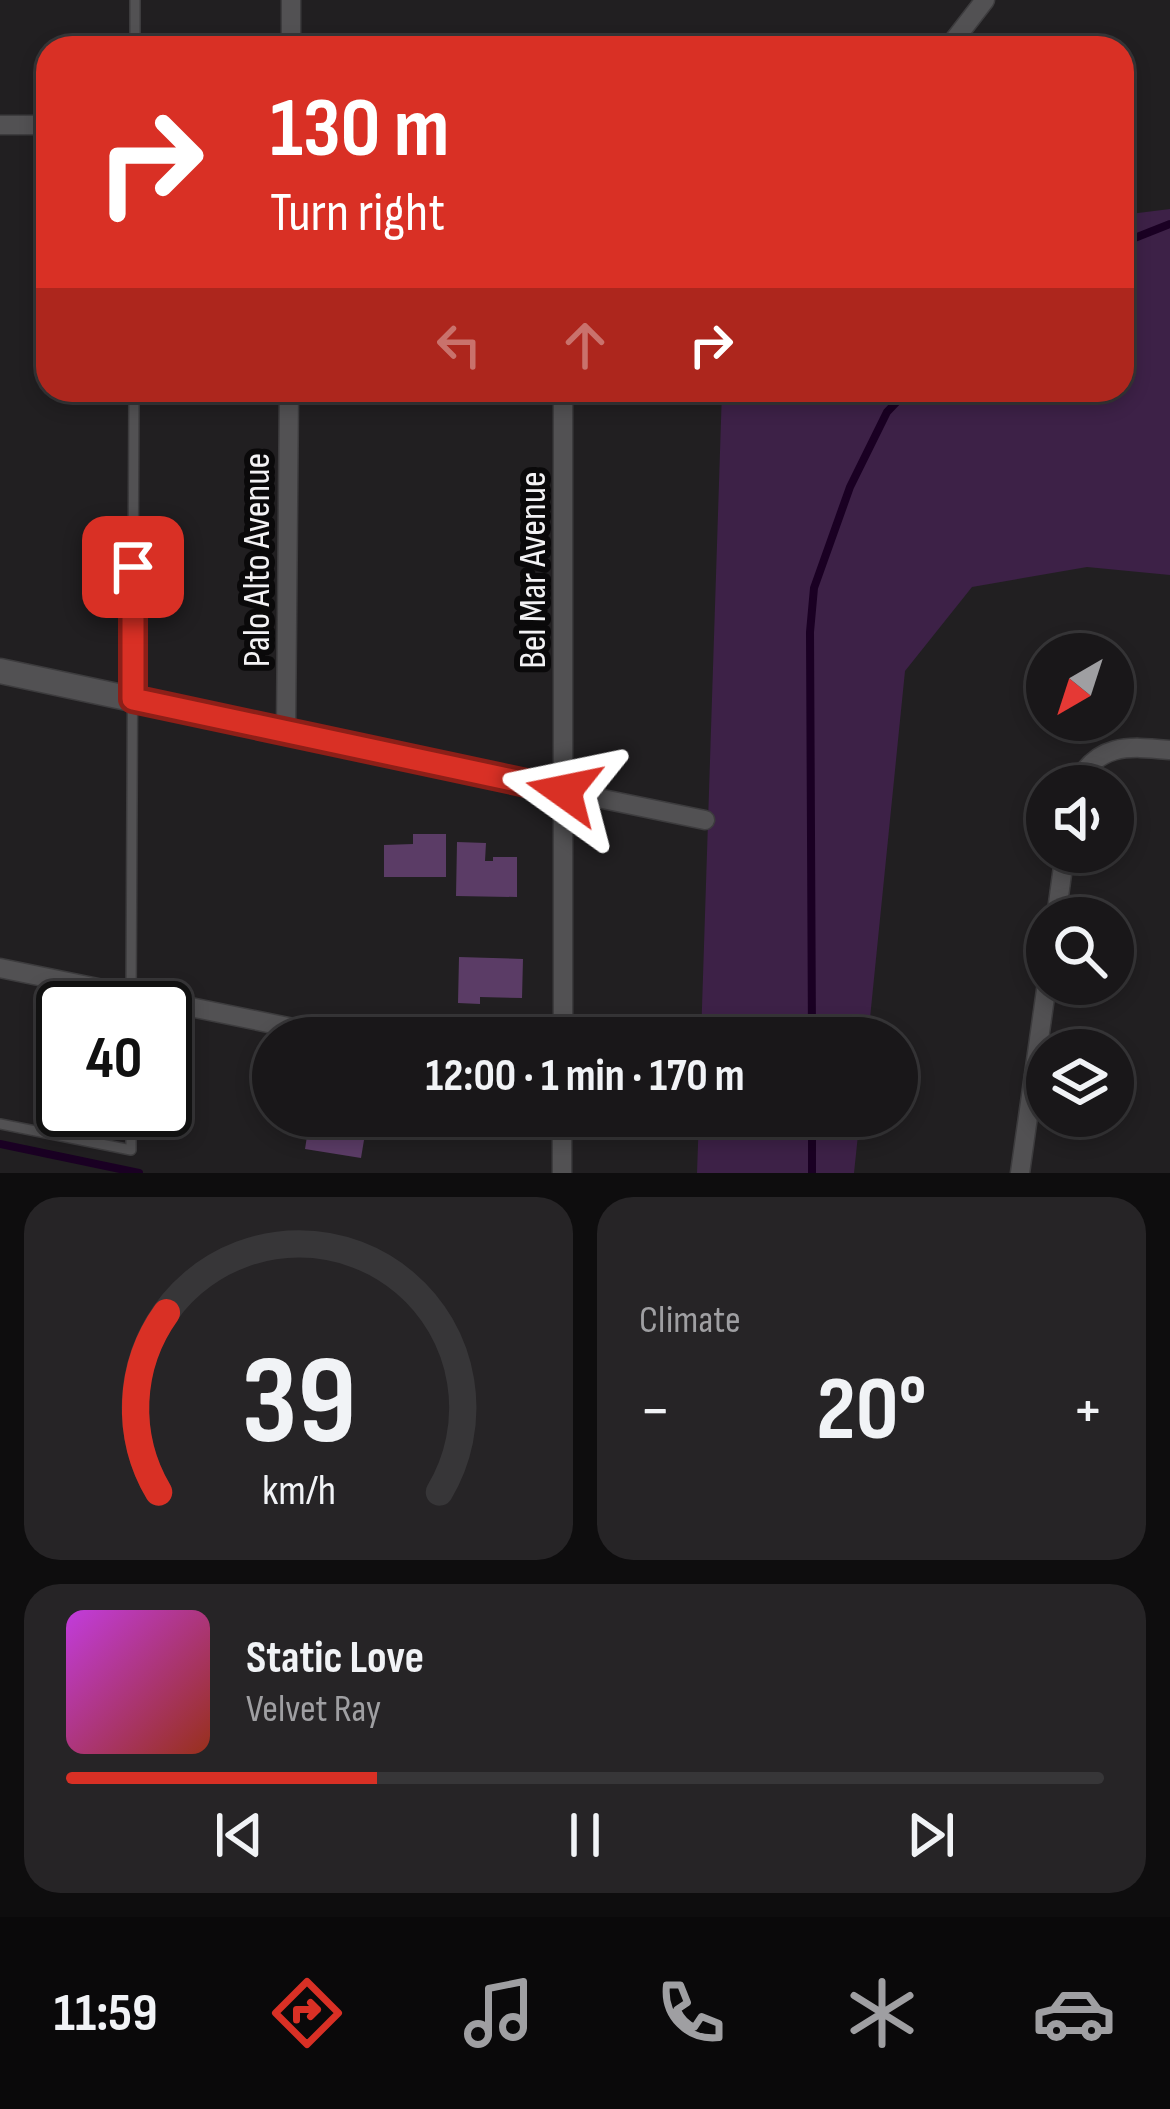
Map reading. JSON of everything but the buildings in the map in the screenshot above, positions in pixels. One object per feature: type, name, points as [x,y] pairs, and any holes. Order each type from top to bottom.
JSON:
[{"type":"street","points":[[291,0],[291,36]]},
{"type":"street","points":[[957,36],[985,0]]},
{"type":"street","points":[[0,125],[36,125]]},
{"type":"street","name":"Palo Alto Avenue","points":[[286,730],[289,402]]},
{"type":"street","name":"Bel Mar Avenue","points":[[562,1017],[563,402]]},
{"type":"street","points":[[0,671],[705,820]]},
{"type":"street","points":[[1089,765],[1109,751],[1130,747],[1170,750]]},
{"type":"street","points":[[0,968],[50,981]]},
{"type":"street","points":[[1020,1173],[1044,1005]]},
{"type":"street","points":[[192,1012],[252,1023]]},
{"type":"street","points":[[562,1137],[562,1173]]},
{"type":"lane","points":[[135,0],[135,36]]},
{"type":"lane","points":[[131,981],[134,402]]},
{"type":"lane","points":[[0,1124],[36,1131]]},
{"type":"lane","points":[[66,1137],[131,1150],[131,1137]]},
{"type":"shaded area","points":[[1170,209],[1170,575],[1087,567],[972,587],[905,671],[870,1017],[702,1017],[722,402],[1134,402],[1134,214]]},
{"type":"shaded area","points":[[698,1137],[858,1137],[854,1173],[697,1173]]},
{"type":"waterway","points":[[1134,238],[1170,224]]},
{"type":"waterway","points":[[812,1017],[810,632],[814,588],[850,487],[897,402]]},
{"type":"waterway","points":[[812,1137],[812,1173]]},
{"type":"waterway","points":[[0,1144],[139,1173]]},
{"type":"route","points":[[133,567],[133,699],[564,791]]}]
